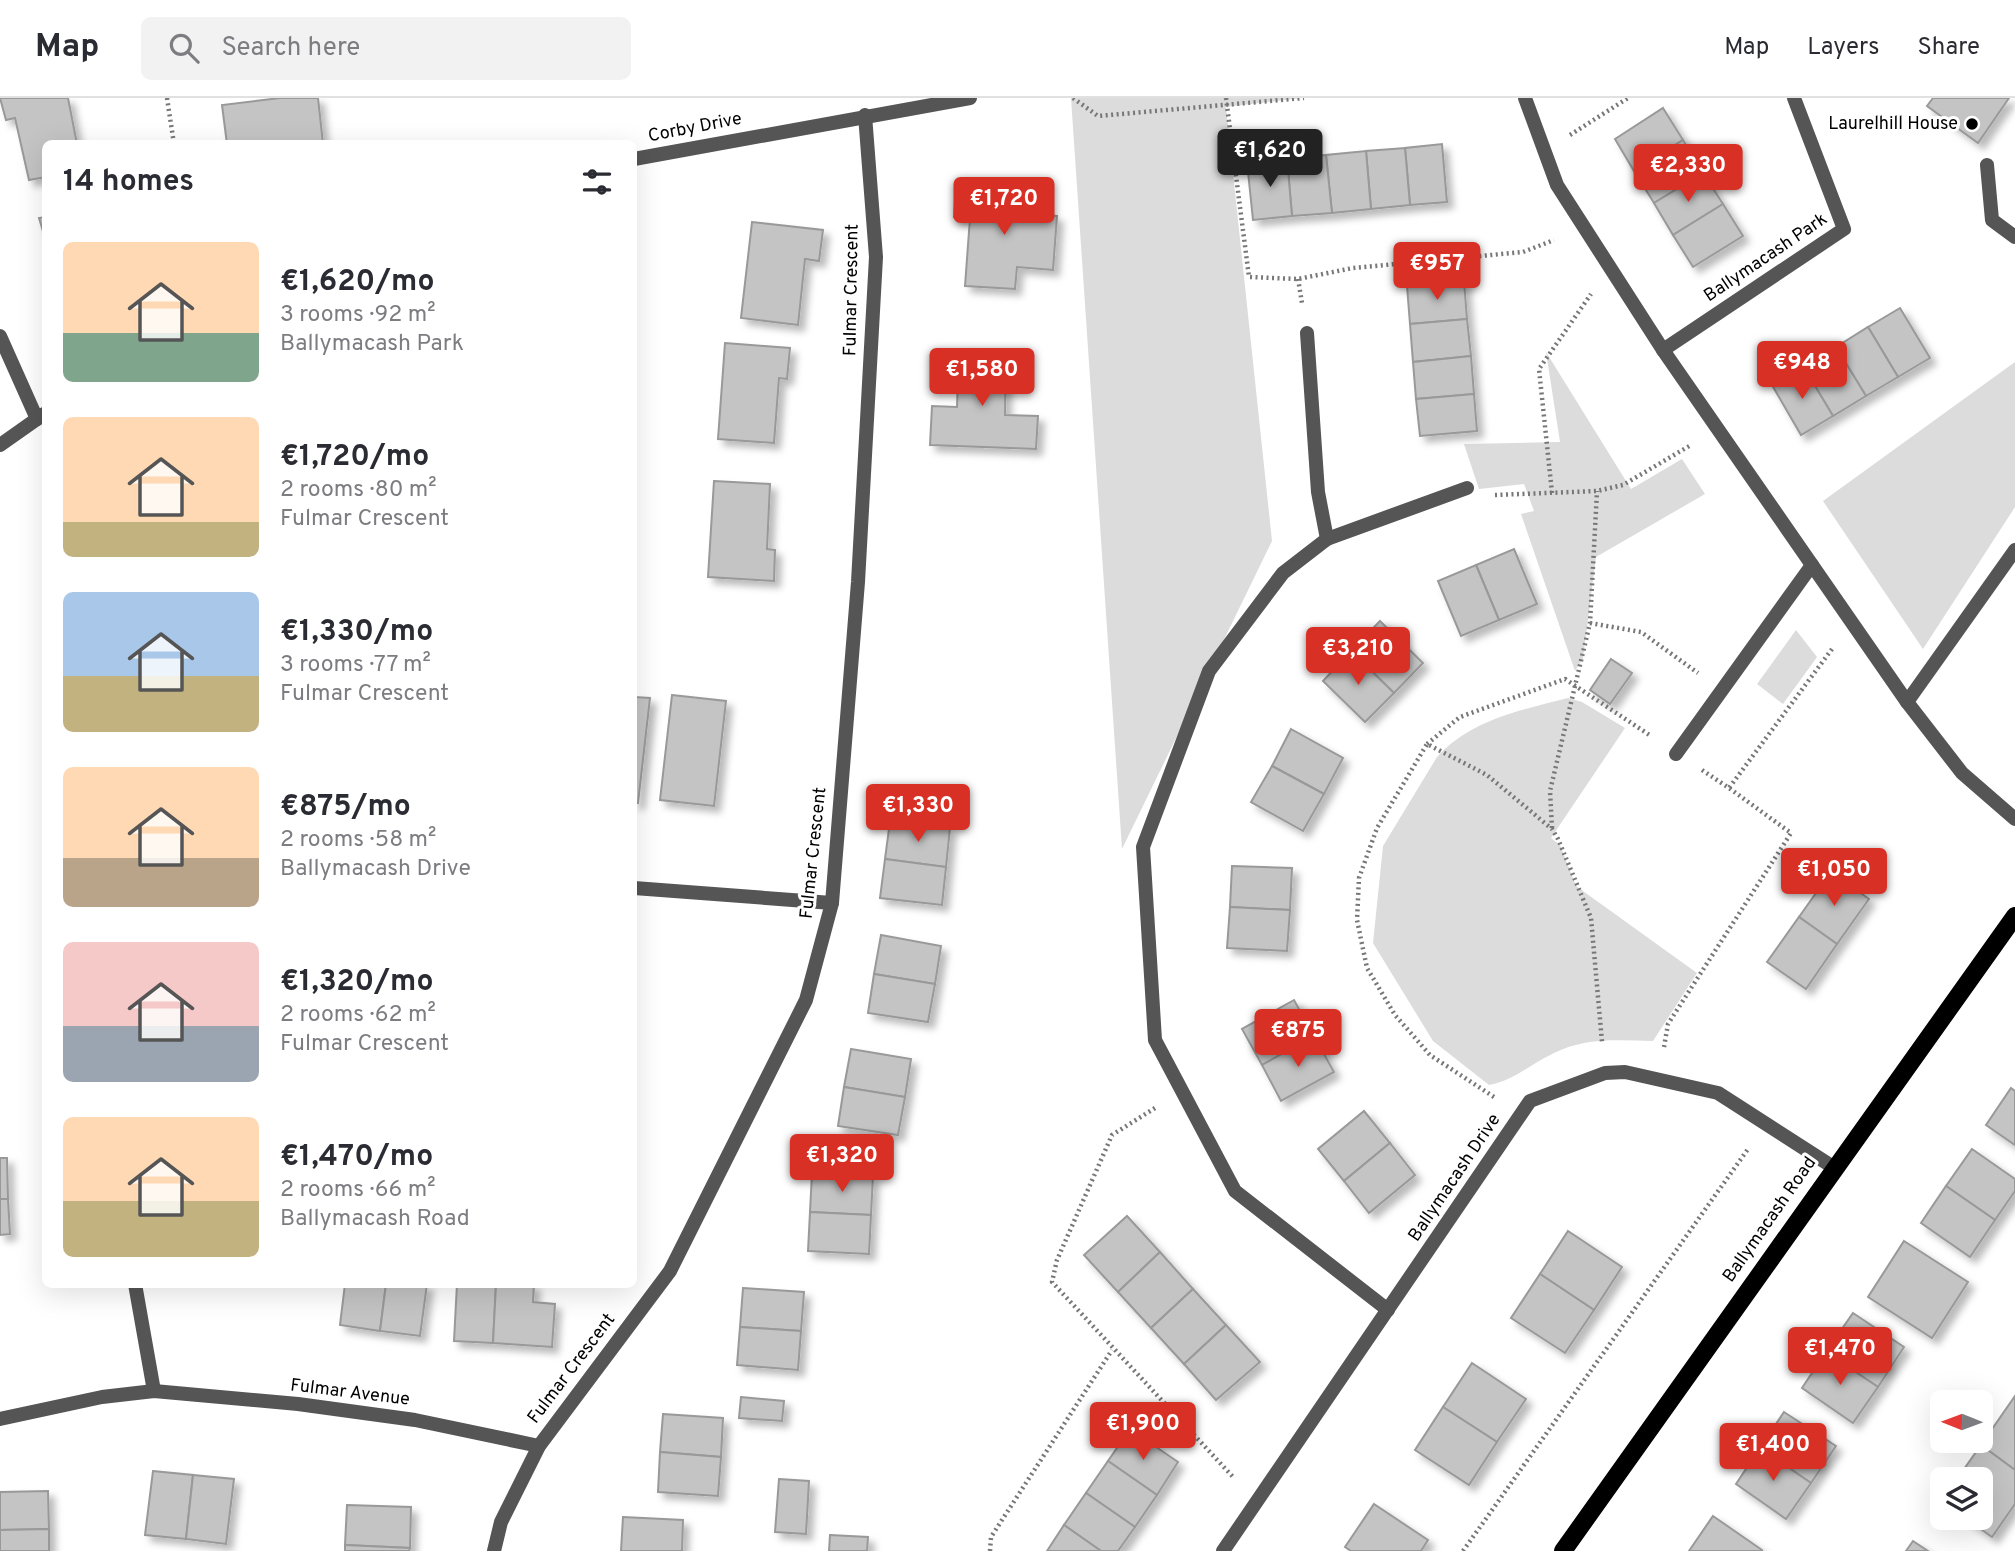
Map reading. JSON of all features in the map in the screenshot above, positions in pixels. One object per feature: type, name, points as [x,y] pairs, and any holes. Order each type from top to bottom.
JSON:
[{"type":"main road","name":"Ballymacash Road","points":[[1563,1551],[1833,1167],[2015,916]]},
{"type":"street","name":"Corby Drive","points":[[637,158],[970,98]]},
{"type":"street","points":[[1525,98],[1557,185],[1663,350],[1907,702],[1962,773],[2015,819]]},
{"type":"street","name":"Ballymacash Park","points":[[1663,350],[1844,229],[1794,98]]},
{"type":"street","name":"Fulmar Crescent","points":[[494,1551],[501,1522],[539,1446],[670,1271],[806,1000],[832,903],[858,582],[876,257],[865,115]]},
{"type":"street","points":[[1987,165],[1992,220],[2015,237]]},
{"type":"street","points":[[1307,333],[1318,492],[1327,540]]},
{"type":"street","points":[[0,336],[41,416],[0,445]]},
{"type":"street","points":[[1388,1310],[1235,1191],[1155,1040],[1143,847],[1209,671],[1283,573],[1327,540],[1467,488]]},
{"type":"street","points":[[1907,702],[2015,550]]},
{"type":"street","points":[[1676,754],[1812,565]]},
{"type":"street","points":[[637,888],[832,903]]},
{"type":"street","name":"Ballymacash Drive","points":[[1223,1551],[1530,1101],[1605,1073],[1625,1072],[1659,1079],[1718,1093],[1833,1167]]},
{"type":"street","points":[[136,1288],[154,1391]]},
{"type":"street","name":"Fulmar Avenue","points":[[0,1419],[102,1397],[154,1391],[415,1420],[539,1446]]},
{"type":"path","points":[[167,98],[173,140]]},
{"type":"path","points":[[1073,98],[1098,116],[1304,98]]},
{"type":"path","points":[[1226,98],[1249,277],[1298,279],[1353,268],[1523,252],[1585,229]]},
{"type":"path","points":[[1544,151],[1628,98]]},
{"type":"path","points":[[1552,493],[1539,369],[1609,267]]},
{"type":"path","points":[[1467,488],[1498,495],[1597,491],[1623,485],[1717,429]]},
{"type":"path","points":[[1597,491],[1590,623],[1550,790],[1552,829],[1591,918],[1605,1073]]},
{"type":"path","points":[[1590,623],[1641,632],[1721,690]]},
{"type":"path","points":[[1729,788],[1824,657],[1855,626]]},
{"type":"path","points":[[1521,1115],[1430,1055],[1395,1015],[1367,968],[1357,920],[1359,878],[1377,828],[1427,744],[1461,717],[1565,679],[1729,788],[1791,833],[1668,1024],[1659,1079]]},
{"type":"path","points":[[1427,744],[1487,775],[1552,829]]},
{"type":"path","points":[[1182,1091],[1112,1135],[1053,1272],[1052,1282],[1225,1472],[1260,1496]]},
{"type":"path","points":[[1464,1551],[1766,1123]]},
{"type":"path","points":[[990,1551],[990,1537],[1112,1350]]},
{"type":"shaded area","points":[[1071,98],[1302,98],[1226,107],[1272,541],[1122,849]]},
{"type":"shaded area","points":[[1546,352],[1631,489],[1682,459],[1705,494],[1596,557],[1583,658],[1575,671],[1521,514],[1534,511],[1524,484],[1479,489],[1464,444],[1560,442]]},
{"type":"shaded area","points":[[2015,362],[2015,507],[1923,649],[1823,501]]},
{"type":"shaded area","points":[[1796,630],[1817,657],[1783,704],[1757,684]]},
{"type":"shaded area","points":[[1568,698],[1582,702],[1625,728],[1551,838],[1560,845],[1576,886],[1697,973],[1653,1041],[1601,1041],[1576,1045],[1552,1054],[1507,1080],[1489,1085],[1433,1041],[1373,943],[1383,846],[1437,757],[1450,744],[1498,718]]},
{"type":"building","points":[[0,98],[68,98],[76,140],[42,140],[42,178],[29,180],[15,118],[6,120]]},
{"type":"building","points":[[280,98],[318,98],[323,140],[226,140],[222,105]]},
{"type":"building","name":"Laurelhill House","points":[[1933,98],[2009,98],[1978,143],[1927,106]]},
{"type":"building","points":[[1663,108],[1683,140],[1634,171],[1615,139]]},
{"type":"building","points":[[1683,140],[1703,173],[1654,203],[1634,171]]},
{"type":"building","points":[[1442,144],[1447,202],[1410,205],[1405,148]]},
{"type":"building","points":[[1405,148],[1410,205],[1371,209],[1366,151]]},
{"type":"building","points":[[1366,151],[1371,209],[1332,213],[1326,155]]},
{"type":"building","points":[[1326,155],[1332,213],[1292,216],[1287,158]]},
{"type":"building","points":[[1287,158],[1292,216],[1253,220],[1247,162]]},
{"type":"building","points":[[1703,173],[1723,204],[1673,235],[1654,203]]},
{"type":"building","points":[[956,188],[1027,194],[1025,214],[1057,216],[1053,270],[1017,267],[1015,289],[965,286],[970,218],[954,217]]},
{"type":"building","points":[[1723,204],[1743,236],[1693,267],[1673,235]]},
{"type":"building","points":[[752,222],[823,230],[819,261],[805,259],[798,325],[741,318]]},
{"type":"building","points":[[1464,281],[1467,319],[1410,324],[1407,286]]},
{"type":"building","points":[[1900,308],[1930,358],[1898,377],[1868,327]]},
{"type":"building","points":[[1467,319],[1471,356],[1413,362],[1410,324]]},
{"type":"building","points":[[1868,327],[1898,377],[1866,396],[1836,347]]},
{"type":"building","points":[[725,343],[790,348],[787,379],[779,378],[774,443],[718,439]]},
{"type":"building","points":[[1836,347],[1866,396],[1833,416],[1803,366]]},
{"type":"building","points":[[959,350],[1006,352],[1005,415],[1038,416],[1036,449],[930,445],[932,406],[957,407]]},
{"type":"building","points":[[1471,356],[1474,394],[1416,399],[1413,362]]},
{"type":"building","points":[[1803,366],[1833,416],[1801,435],[1772,385]]},
{"type":"building","points":[[1474,394],[1477,431],[1420,436],[1416,399]]},
{"type":"building","points":[[714,481],[770,484],[767,549],[775,550],[774,581],[708,577]]},
{"type":"building","points":[[1514,549],[1537,604],[1499,620],[1476,565]]},
{"type":"building","points":[[1476,565],[1499,620],[1461,636],[1438,581]]},
{"type":"building","points":[[1380,621],[1423,663],[1394,693],[1351,651]]},
{"type":"building","points":[[1351,651],[1394,693],[1365,722],[1323,681]]},
{"type":"building","points":[[1611,659],[1632,673],[1610,704],[1590,690]]},
{"type":"building","points":[[672,695],[726,701],[714,806],[660,800]]},
{"type":"building","points":[[637,697],[650,698],[637,803]]},
{"type":"building","points":[[1291,729],[1343,758],[1324,794],[1272,766]]},
{"type":"building","points":[[1272,766],[1324,794],[1303,831],[1251,802]]},
{"type":"building","points":[[890,821],[950,828],[946,867],[885,859]]},
{"type":"building","points":[[885,859],[946,867],[942,905],[880,898]]},
{"type":"building","points":[[1232,866],[1292,868],[1290,910],[1230,907]]},
{"type":"building","points":[[1831,872],[1869,899],[1837,944],[1799,917]]},
{"type":"building","points":[[1230,907],[1290,910],[1287,951],[1227,948]]},
{"type":"building","points":[[1799,917],[1837,944],[1806,989],[1767,962]]},
{"type":"building","points":[[881,935],[941,946],[935,984],[874,974]]},
{"type":"building","points":[[874,974],[935,984],[928,1022],[868,1013]]},
{"type":"building","points":[[1294,1000],[1314,1036],[1262,1065],[1242,1029]]},
{"type":"building","points":[[1314,1036],[1334,1072],[1281,1101],[1262,1065]]},
{"type":"building","points":[[851,1049],[911,1059],[905,1097],[844,1087]]},
{"type":"building","points":[[844,1087],[905,1097],[898,1135],[838,1126]]},
{"type":"building","points":[[2011,1088],[2015,1091],[2015,1145],[1986,1125]]},
{"type":"building","points":[[1364,1111],[1390,1143],[1344,1181],[1318,1149]]},
{"type":"building","points":[[1390,1143],[1415,1175],[1369,1213],[1344,1181]]},
{"type":"building","points":[[1972,1149],[2015,1179],[2015,1191],[1995,1220],[1946,1186]]},
{"type":"building","points":[[0,1158],[7,1158],[8,1199],[0,1199]]},
{"type":"building","points":[[812,1173],[873,1176],[871,1215],[810,1212]]},
{"type":"building","points":[[1946,1186],[1995,1220],[1970,1257],[1921,1223]]},
{"type":"building","points":[[0,1199],[8,1199],[10,1234],[0,1235]]},
{"type":"building","points":[[810,1212],[871,1215],[869,1254],[808,1251]]},
{"type":"building","points":[[1127,1216],[1160,1252],[1118,1292],[1084,1255]]},
{"type":"building","points":[[1568,1231],[1622,1267],[1594,1310],[1540,1274]]},
{"type":"building","points":[[1904,1241],[1968,1282],[1932,1338],[1868,1297]]},
{"type":"building","points":[[1160,1252],[1193,1289],[1151,1328],[1118,1292]]},
{"type":"building","points":[[1540,1274],[1594,1310],[1565,1353],[1511,1318]]},
{"type":"building","points":[[345,1288],[385,1288],[380,1331],[340,1325]]},
{"type":"building","points":[[385,1288],[426,1288],[420,1336],[380,1331]]},
{"type":"building","points":[[457,1288],[496,1288],[493,1343],[454,1341]]},
{"type":"building","points":[[496,1288],[534,1288],[533,1302],[555,1304],[552,1347],[493,1343]]},
{"type":"building","points":[[743,1288],[804,1292],[801,1331],[740,1327]]},
{"type":"building","points":[[1193,1289],[1226,1325],[1184,1364],[1151,1328]]},
{"type":"building","points":[[1853,1313],[1904,1347],[1878,1387],[1826,1352]]},
{"type":"building","points":[[1226,1325],[1260,1362],[1216,1400],[1184,1364]]},
{"type":"building","points":[[740,1327],[801,1331],[798,1370],[737,1365]]},
{"type":"building","points":[[1826,1352],[1878,1387],[1853,1423],[1802,1388]]},
{"type":"building","points":[[1472,1363],[1526,1399],[1497,1442],[1443,1407]]},
{"type":"building","points":[[2015,1396],[2015,1470],[1992,1453],[1993,1428]]},
{"type":"building","points":[[741,1397],[784,1401],[782,1421],[739,1418]]},
{"type":"building","points":[[1443,1407],[1497,1442],[1469,1485],[1415,1450]]},
{"type":"building","points":[[1784,1412],[1836,1446],[1811,1483],[1760,1448]]},
{"type":"building","points":[[663,1414],[723,1418],[721,1457],[660,1452]]},
{"type":"building","points":[[1130,1429],[1178,1462],[1157,1495],[1108,1461]]},
{"type":"building","points":[[1760,1448],[1811,1483],[1786,1519],[1736,1484]]},
{"type":"building","points":[[660,1452],[721,1457],[718,1496],[658,1492]]},
{"type":"building","points":[[1975,1453],[1992,1453],[2015,1470],[2015,1504],[1992,1537],[1982,1530],[1993,1530],[1993,1467],[1965,1467]]},
{"type":"building","points":[[1108,1461],[1157,1495],[1135,1527],[1086,1493]]},
{"type":"building","points":[[153,1471],[193,1475],[186,1539],[145,1535]]},
{"type":"building","points":[[193,1475],[234,1479],[226,1544],[186,1539]]},
{"type":"building","points":[[779,1479],[809,1481],[806,1534],[775,1532]]},
{"type":"building","points":[[48,1491],[49,1529],[0,1530],[0,1492]]},
{"type":"building","points":[[1086,1493],[1135,1527],[1118,1551],[1101,1551],[1064,1525]]},
{"type":"building","points":[[1374,1504],[1428,1540],[1421,1551],[1351,1551],[1345,1547]]},
{"type":"building","points":[[347,1505],[411,1507],[410,1548],[345,1545]]},
{"type":"building","points":[[1713,1516],[1762,1550],[1762,1551],[1689,1551]]},
{"type":"building","points":[[623,1517],[683,1520],[682,1551],[621,1551]]},
{"type":"building","points":[[1064,1525],[1101,1551],[1047,1551]]},
{"type":"building","points":[[49,1529],[49,1551],[0,1551],[0,1530]]},
{"type":"building","points":[[830,1535],[868,1537],[867,1551],[829,1551]]},
{"type":"building","points":[[1913,1541],[1928,1551],[1906,1551]]},
{"type":"building","points":[[345,1545],[410,1548],[409,1551],[345,1551]]},
{"type":"place","name":"Laurelhill House","points":[[1972,124]]}]
